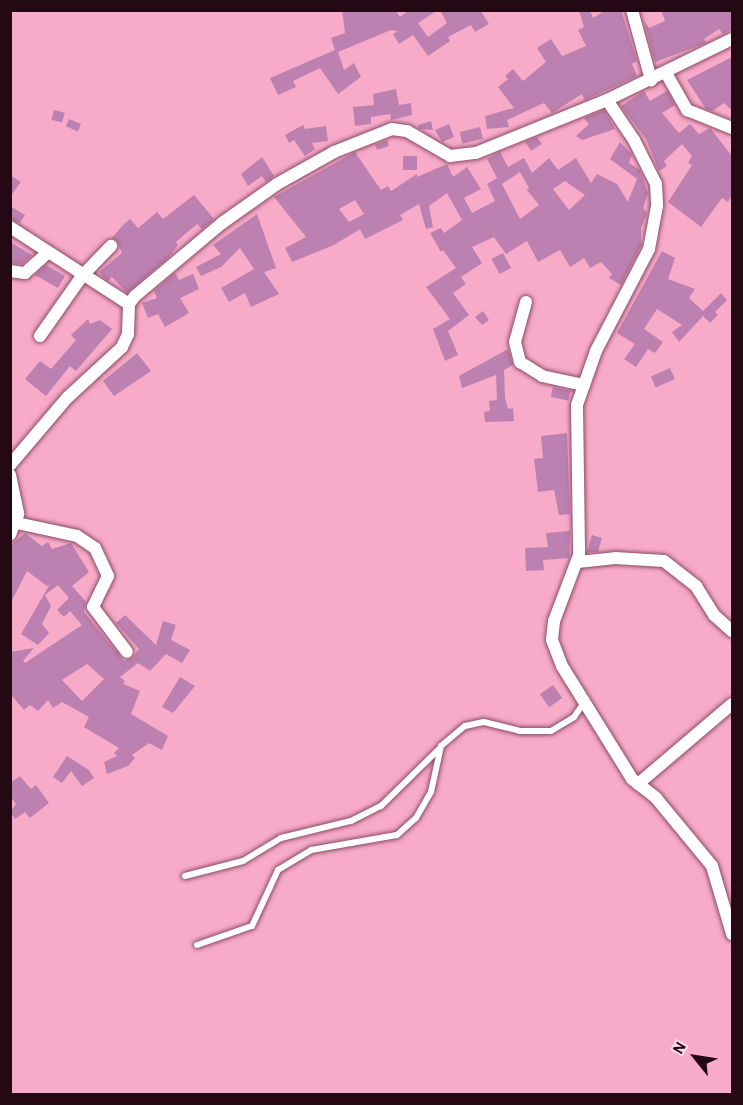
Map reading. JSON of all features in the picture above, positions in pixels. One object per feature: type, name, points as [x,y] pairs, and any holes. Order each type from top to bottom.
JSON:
[{"type":"street","points":[[632,10],[651,80]]},
{"type":"street","points":[[10,465],[67,398],[122,347],[128,334],[129,304],[165,268],[250,203],[333,152],[369,136],[392,129],[407,131],[450,156],[461,157],[608,100],[732,39]]},
{"type":"street","points":[[666,72],[687,110],[732,128]]},
{"type":"street","points":[[608,100],[634,140],[651,175],[657,206],[649,249],[596,351],[584,385],[575,423],[578,562],[554,621],[552,640],[562,666],[638,784],[656,798],[712,866],[732,934]]},
{"type":"street","points":[[10,227],[82,276],[129,304]]},
{"type":"street","points":[[40,336],[82,276],[111,246]]},
{"type":"street","points":[[10,271],[26,273],[47,253]]},
{"type":"street","points":[[526,302],[515,342],[520,362],[542,376],[584,385]]},
{"type":"street","points":[[10,475],[18,501],[17,523],[10,535]]},
{"type":"street","points":[[17,523],[77,536],[95,548],[108,576],[93,607],[127,652]]},
{"type":"street","points":[[578,562],[615,558],[664,561],[696,586],[714,615],[732,631]]},
{"type":"street","points":[[638,784],[732,704]]},
{"type":"lane","points":[[185,876],[243,861],[281,838],[351,821],[381,806],[441,746],[465,726],[484,722],[519,731],[551,731],[574,717],[585,700]]},
{"type":"lane","points":[[196,945],[252,926],[278,870],[311,850],[397,835],[416,818],[431,792],[441,746]]},
{"type":"building","points":[[342,10],[395,10],[400,17],[409,10],[438,10],[418,23],[428,37],[447,23],[440,10],[480,10],[489,24],[475,32],[471,25],[448,37],[450,41],[428,56],[413,35],[399,44],[393,34],[398,31],[391,30],[338,52],[344,70],[354,63],[361,77],[338,94],[320,68],[293,81],[296,87],[278,95],[270,78],[335,50],[331,38],[345,33]]},
{"type":"building","points":[[579,10],[590,10],[593,18],[606,10],[621,10],[637,61],[632,64],[637,76],[585,100],[582,94],[552,113],[544,103],[507,120],[509,127],[487,129],[485,116],[514,108],[498,87],[508,79],[505,76],[513,69],[523,81],[546,62],[537,48],[551,39],[562,56],[586,46],[578,30],[584,27]]},
{"type":"building","points":[[661,10],[732,10],[732,29],[723,34],[719,29],[704,39],[706,43],[655,62],[644,21],[649,28],[665,21]]},
{"type":"building","points":[[732,57],[732,111],[724,103],[712,111],[706,109],[687,80]]},
{"type":"building","points":[[396,89],[399,105],[411,103],[412,115],[391,120],[390,114],[371,117],[371,124],[355,126],[353,107],[374,105],[373,94]]},
{"type":"building","points":[[644,91],[650,101],[667,91],[675,105],[662,113],[679,133],[690,124],[699,134],[710,128],[732,156],[732,195],[728,202],[722,198],[701,227],[668,202],[692,165],[688,163],[692,156],[682,144],[664,161],[667,166],[659,171],[646,139],[621,106]]},
{"type":"building","points":[[54,110],[65,113],[62,123],[51,120]]},
{"type":"building","points":[[604,110],[615,129],[582,140],[576,136],[589,124],[584,118]]},
{"type":"building","points":[[69,119],[81,124],[78,131],[66,126]]},
{"type":"building","points":[[431,121],[433,130],[419,129],[418,125]]},
{"type":"building","points":[[449,124],[454,137],[442,142],[435,130]]},
{"type":"building","points":[[303,125],[305,129],[326,126],[328,141],[312,143],[315,149],[305,156],[294,140],[289,143],[285,135]]},
{"type":"building","points":[[480,127],[483,139],[463,144],[460,132]]},
{"type":"building","points":[[537,137],[542,144],[531,151],[525,142]]},
{"type":"building","points":[[387,140],[389,146],[377,150],[375,145]]},
{"type":"building","points":[[620,142],[632,154],[629,163],[640,170],[648,193],[643,208],[647,213],[641,228],[641,246],[621,285],[609,278],[612,274],[601,262],[590,268],[584,258],[570,267],[560,250],[538,262],[527,241],[506,254],[494,237],[472,247],[482,263],[461,277],[466,284],[453,293],[469,315],[448,331],[458,355],[445,361],[433,329],[450,319],[426,287],[456,268],[443,250],[441,252],[430,233],[441,228],[444,233],[462,220],[447,193],[429,206],[433,227],[426,229],[419,204],[400,215],[403,220],[365,239],[360,229],[334,245],[292,262],[285,248],[306,237],[274,197],[355,152],[381,190],[388,186],[391,191],[417,174],[417,177],[447,164],[453,177],[467,167],[481,189],[464,198],[472,213],[495,201],[487,184],[497,178],[487,159],[500,152],[508,167],[524,158],[532,173],[549,158],[558,170],[576,158],[591,183],[597,174],[617,184],[628,202],[637,179],[610,159]],"holes":[[[520,172],[529,188],[527,190],[539,205],[520,219],[502,184]],[[565,181],[585,195],[569,210],[553,189]],[[355,200],[364,214],[349,222],[339,209]]]},
{"type":"building","points":[[403,156],[417,156],[417,170],[403,170]]},
{"type":"building","points":[[262,157],[274,176],[266,182],[262,176],[248,186],[241,174]]},
{"type":"building","points":[[10,175],[21,182],[10,197]]},
{"type":"building","points":[[194,195],[214,219],[202,229],[197,224],[176,242],[178,245],[168,258],[127,293],[112,277],[108,281],[103,277],[99,272],[122,253],[117,241],[112,238],[123,225],[130,219],[138,228],[157,212],[163,219]]},
{"type":"building","points":[[10,206],[25,215],[20,223],[10,219]]},
{"type":"building","points":[[257,214],[276,268],[264,272],[279,294],[251,307],[245,293],[229,302],[221,288],[254,269],[240,248],[221,267],[201,276],[196,267],[221,254],[213,245]]},
{"type":"building","points":[[10,242],[32,255],[22,264],[10,263]]},
{"type":"building","points":[[662,251],[675,258],[668,279],[695,289],[689,298],[703,311],[721,293],[727,300],[715,312],[718,315],[710,323],[703,316],[679,342],[672,332],[682,325],[657,309],[644,329],[663,342],[655,353],[648,349],[636,367],[624,359],[635,344],[617,333]]},
{"type":"building","points":[[503,253],[511,268],[500,274],[492,259]]},
{"type":"building","points":[[46,265],[65,276],[58,288],[35,275]]},
{"type":"building","points":[[175,273],[179,280],[193,274],[199,289],[180,298],[189,313],[165,327],[158,314],[148,318],[142,303],[157,298],[154,291]]},
{"type":"building","points":[[483,311],[489,320],[482,325],[475,317]]},
{"type":"building","points":[[88,319],[90,324],[100,320],[112,329],[76,371],[70,366],[46,396],[25,379],[40,361],[51,369],[76,340],[71,335]]},
{"type":"building","points":[[508,349],[513,365],[504,370],[505,398],[508,409],[513,408],[514,421],[485,422],[484,412],[490,411],[489,401],[497,400],[496,375],[462,388],[459,376]]},
{"type":"building","points":[[137,353],[151,371],[114,396],[103,381]]},
{"type":"building","points":[[670,368],[675,379],[656,388],[651,377]]},
{"type":"building","points":[[553,387],[571,391],[568,401],[551,397]]},
{"type":"building","points":[[567,433],[570,514],[559,515],[554,490],[538,492],[534,459],[543,458],[541,436]]},
{"type":"building","points":[[570,531],[569,558],[543,560],[544,570],[526,571],[525,548],[548,547],[546,533]]},
{"type":"building","points":[[25,533],[42,546],[48,542],[52,549],[71,543],[89,572],[72,586],[86,602],[84,612],[124,661],[132,658],[139,649],[116,623],[125,615],[156,645],[163,621],[176,625],[171,640],[190,650],[182,663],[166,654],[150,671],[138,663],[120,677],[125,681],[123,684],[140,691],[131,714],[168,736],[162,750],[149,743],[132,755],[135,758],[128,766],[107,774],[104,762],[117,756],[114,753],[119,748],[84,727],[89,717],[62,702],[53,708],[48,700],[38,711],[30,705],[24,710],[12,696],[10,652],[34,648],[23,661],[25,663],[82,625],[70,611],[64,617],[57,610],[69,598],[58,585],[45,595],[51,606],[42,624],[49,633],[38,645],[21,634],[50,584],[47,586],[27,571],[10,604],[10,546]],"holes":[[[87,664],[104,679],[82,701],[62,680]]]},
{"type":"building","points":[[592,535],[602,538],[598,552],[587,552]]},
{"type":"building","points":[[180,677],[195,686],[173,713],[162,707]]},
{"type":"building","points":[[553,685],[562,698],[549,707],[540,694]]},
{"type":"building","points":[[67,756],[89,770],[94,778],[82,786],[71,771],[62,783],[53,777]]},
{"type":"building","points":[[20,776],[31,789],[36,785],[49,803],[30,818],[25,812],[15,819],[10,812],[16,804],[10,796],[10,783]]}]
